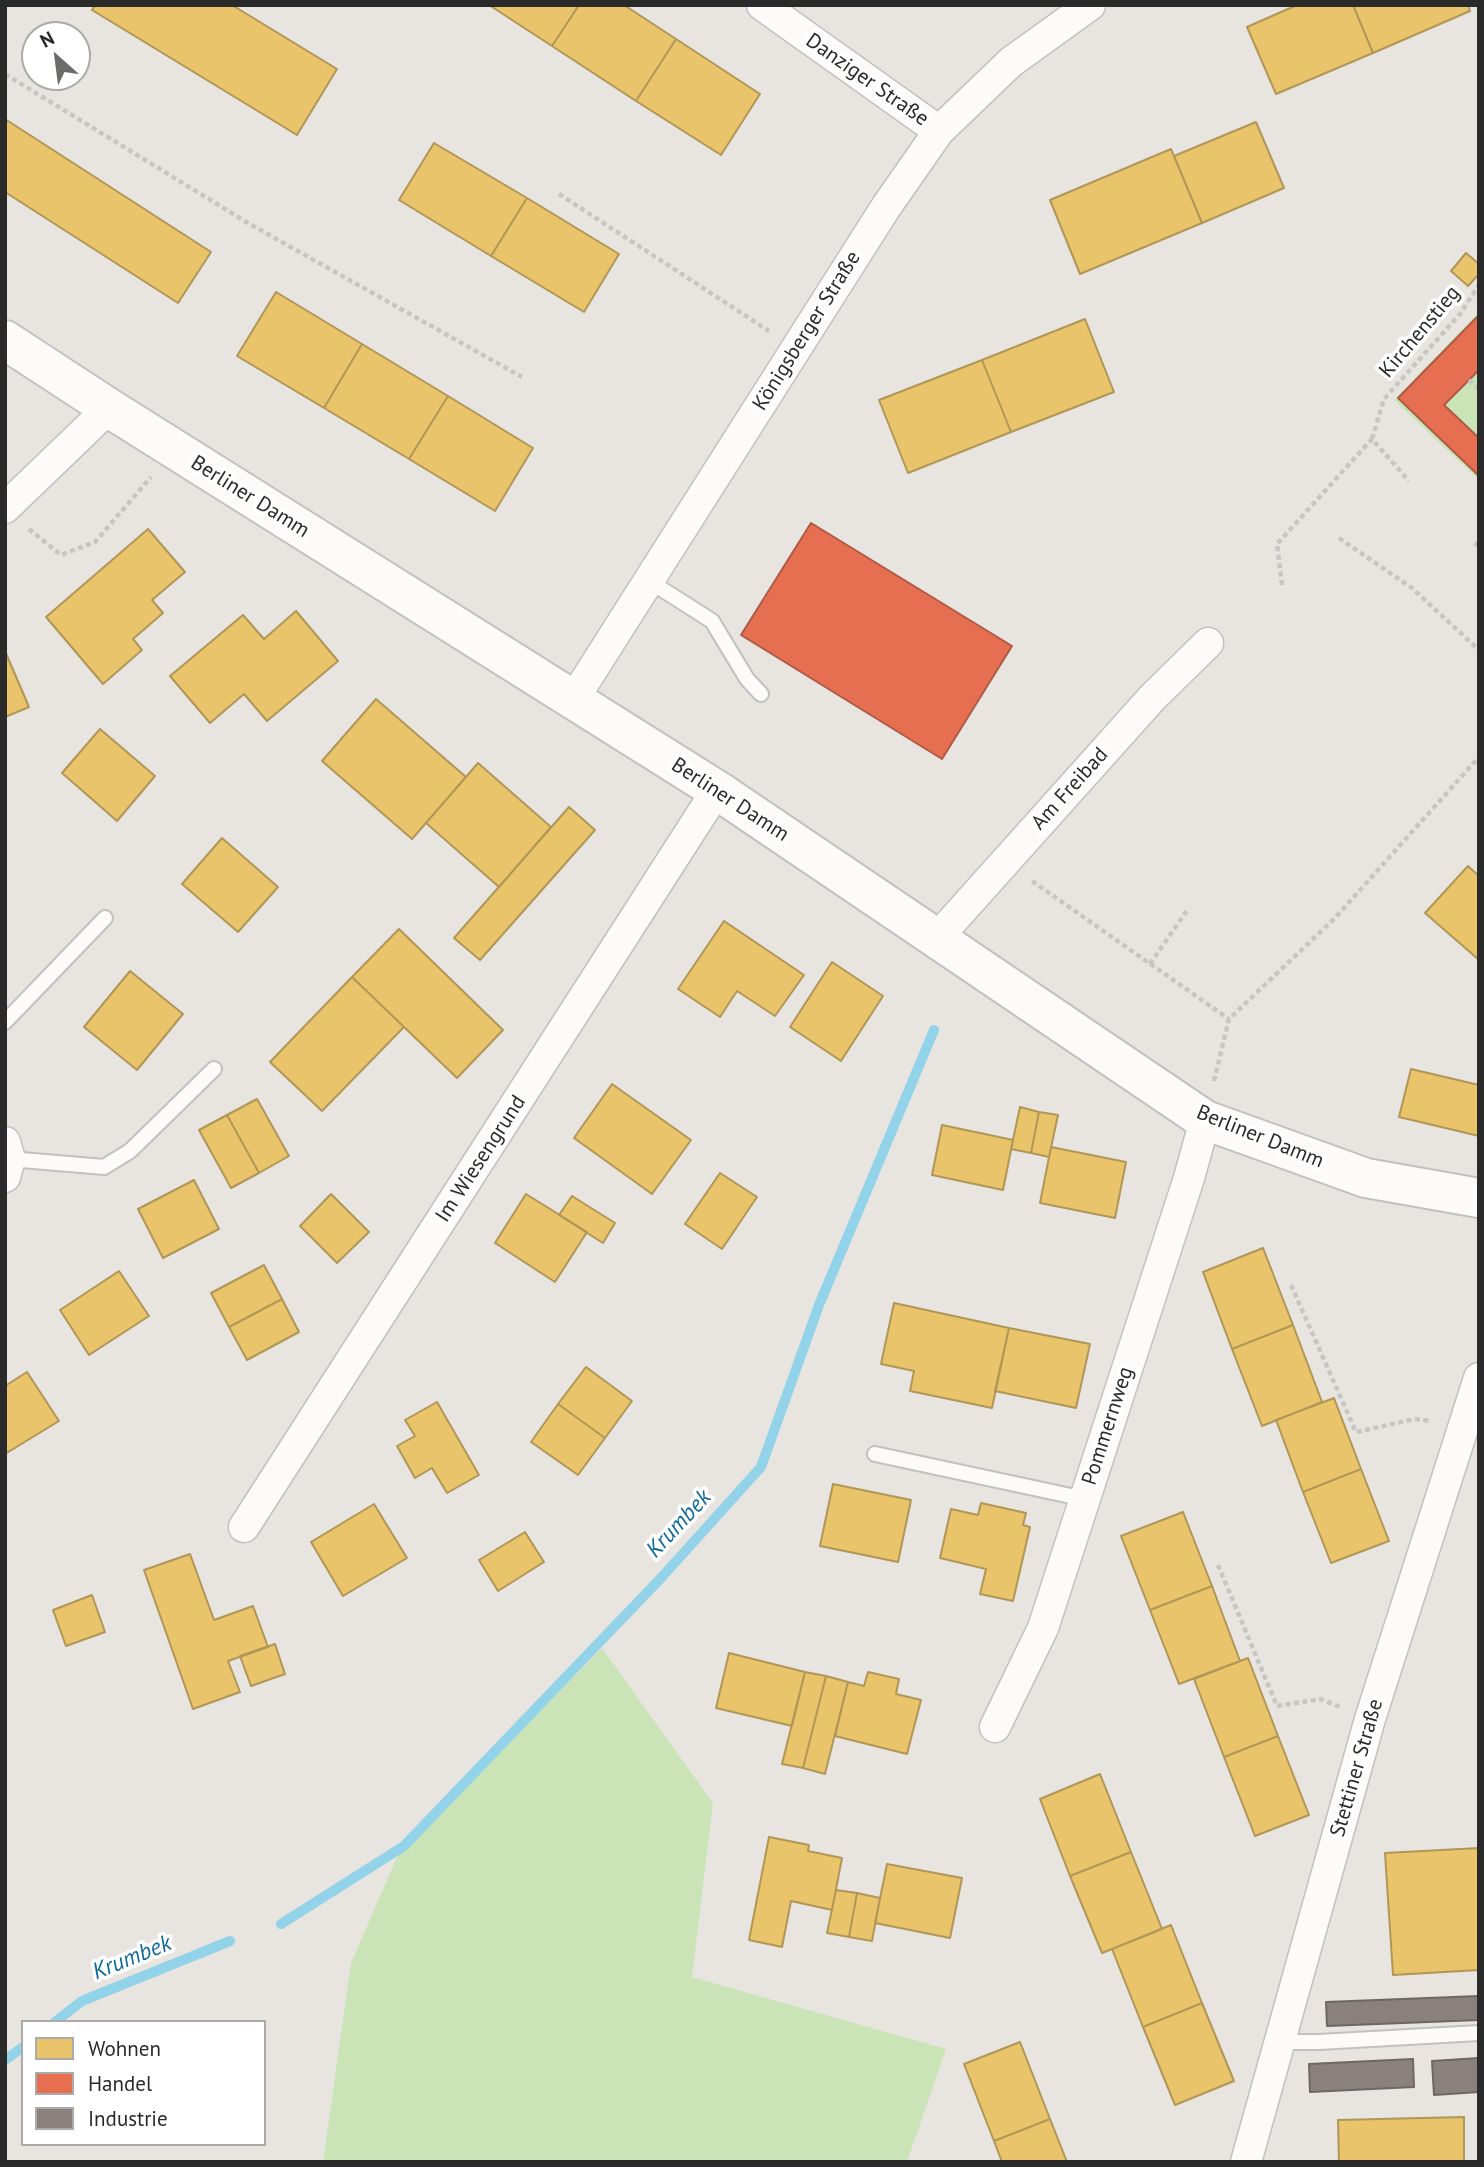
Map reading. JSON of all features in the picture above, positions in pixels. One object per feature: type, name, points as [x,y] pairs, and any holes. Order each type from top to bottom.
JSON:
[{"type":"main road","name":"Berliner Damm","points":[[5,340],[175,450],[718,790],[1205,1120],[1366,1178],[1479,1198]]},
{"type":"street","name":"Danziger Straße","points":[[762,5],[939,131]]},
{"type":"street","name":"Königsberger Straße","points":[[573,699],[886,207],[939,131],[1011,62],[1090,5]]},
{"type":"street","points":[[15,517],[109,408]]},
{"type":"street","name":"Am Freibad","points":[[945,944],[1152,698],[1208,643]]},
{"type":"street","name":"Im Wiesengrund","points":[[244,1527],[718,790]]},
{"type":"street","name":"Pommernweg","points":[[995,1727],[1043,1628],[1189,1178],[1205,1120]]},
{"type":"street","name":"Stettiner Straße","points":[[1246,2162],[1370,1719],[1479,1378]]},
{"type":"lane","points":[[649,581],[712,621],[747,679],[761,694]]},
{"type":"lane","points":[[5,1023],[106,918]]},
{"type":"lane","points":[[7,1159],[104,1167],[130,1151],[214,1069]]},
{"type":"lane","points":[[875,1454],[1085,1499]]},
{"type":"lane","points":[[1279,2042],[1479,2033]]},
{"type":"path","points":[[5,74],[248,223],[522,377]]},
{"type":"path","points":[[559,194],[796,349]]},
{"type":"path","name":"Kirchenstieg","points":[[1372,439],[1384,399],[1460,314],[1479,285]]},
{"type":"path","points":[[1469,380],[1479,389]]},
{"type":"path","points":[[1282,585],[1277,544],[1372,439],[1409,481]]},
{"type":"path","points":[[15,517],[61,555],[94,542],[175,450]]},
{"type":"path","points":[[1339,538],[1412,588],[1479,650]]},
{"type":"path","points":[[1205,1120],[1229,1019],[1335,918],[1479,757]]},
{"type":"path","points":[[1042,889],[1229,1019]]},
{"type":"path","points":[[1150,964],[1188,909]]},
{"type":"path","points":[[1291,1285],[1356,1433],[1415,1419],[1463,1426]]},
{"type":"path","points":[[1219,1565],[1277,1706],[1321,1699],[1370,1719]]},
{"type":"green space","points":[[1479,312],[1479,480],[1394,400]]},
{"type":"green space","points":[[602,1648],[713,1803],[692,1977],[946,2049],[907,2162],[323,2162],[351,1963],[398,1855]]},
{"type":"building: Wohnen","points":[[95,5],[232,5],[337,69],[297,135],[92,10]]},
{"type":"building: Wohnen","points":[[489,5],[579,5],[552,46]]},
{"type":"building: Wohnen","points":[[579,5],[624,5],[676,39],[636,101],[552,46]]},
{"type":"building: Wohnen","points":[[1297,5],[1353,5],[1373,53],[1276,94],[1247,27]]},
{"type":"building: Wohnen","points":[[1353,5],[1468,5],[1470,11],[1373,53]]},
{"type":"building: Wohnen","points":[[676,39],[760,94],[721,155],[636,101]]},
{"type":"building: Wohnen","points":[[5,119],[211,252],[178,303],[5,192]]},
{"type":"building: Wohnen","points":[[1256,122],[1284,188],[1202,223],[1174,156]]},
{"type":"building: Wohnen","points":[[434,143],[527,198],[491,256],[399,200]]},
{"type":"building: Wohnen","points":[[1171,149],[1202,223],[1080,274],[1050,200]]},
{"type":"building: Wohnen","points":[[527,198],[619,254],[584,312],[491,256]]},
{"type":"building: Wohnen","points":[[1466,253],[1479,264],[1479,274],[1468,286],[1451,271]]},
{"type":"building: Wohnen","points":[[276,292],[362,344],[324,408],[237,356]]},
{"type":"building: Wohnen","points":[[1085,319],[1114,392],[1011,432],[982,360]]},
{"type":"building: Wohnen","points":[[362,344],[448,396],[409,459],[324,408]]},
{"type":"building: Wohnen","points":[[982,360],[1011,432],[908,473],[879,400]]},
{"type":"building: Wohnen","points":[[448,396],[533,448],[495,511],[409,459]]},
{"type":"building: Wohnen","points":[[148,529],[185,572],[152,600],[163,613],[133,639],[142,650],[103,684],[46,617]]},
{"type":"building: Wohnen","points":[[296,611],[338,661],[267,721],[244,694],[210,723],[170,676],[243,615],[264,639]]},
{"type":"building: Wohnen","points":[[5,651],[29,707],[5,717]]},
{"type":"building: Wohnen","points":[[376,699],[466,777],[412,839],[322,761]]},
{"type":"building: Wohnen","points":[[100,729],[155,776],[117,821],[62,773]]},
{"type":"building: Wohnen","points":[[478,763],[551,827],[499,887],[426,823]]},
{"type":"building: Wohnen","points":[[569,807],[595,830],[480,960],[454,938]]},
{"type":"building: Wohnen","points":[[222,838],[278,887],[238,932],[182,884]]},
{"type":"building: Wohnen","points":[[1468,866],[1479,876],[1479,960],[1425,913]]},
{"type":"building: Wohnen","points":[[724,921],[804,975],[775,1016],[737,991],[720,1017],[678,989]]},
{"type":"building: Wohnen","points":[[399,929],[503,1030],[457,1078],[352,977]]},
{"type":"building: Wohnen","points":[[832,962],[883,996],[841,1061],[790,1027]]},
{"type":"building: Wohnen","points":[[130,971],[183,1014],[137,1070],[84,1027]]},
{"type":"building: Wohnen","points":[[352,977],[404,1027],[322,1111],[270,1062]]},
{"type":"building: Wohnen","points":[[1411,1069],[1479,1085],[1479,1136],[1399,1117]]},
{"type":"building: Wohnen","points":[[612,1084],[691,1140],[652,1194],[574,1138]]},
{"type":"building: Wohnen","points":[[257,1099],[289,1156],[259,1173],[227,1115]]},
{"type":"building: Wohnen","points":[[1020,1107],[1039,1112],[1031,1153],[1011,1149]]},
{"type":"building: Wohnen","points":[[1039,1112],[1058,1115],[1049,1157],[1031,1153]]},
{"type":"building: Wohnen","points":[[227,1115],[259,1173],[231,1188],[199,1130]]},
{"type":"building: Wohnen","points":[[942,1125],[1013,1140],[1003,1190],[932,1175]]},
{"type":"building: Wohnen","points":[[1051,1147],[1126,1162],[1115,1218],[1040,1203]]},
{"type":"building: Wohnen","points":[[720,1173],[757,1197],[722,1249],[685,1224]]},
{"type":"building: Wohnen","points":[[194,1180],[219,1229],[163,1258],[138,1209]]},
{"type":"building: Wohnen","points":[[331,1194],[369,1232],[337,1263],[300,1226]]},
{"type":"building: Wohnen","points":[[526,1194],[587,1232],[555,1282],[495,1243]]},
{"type":"building: Wohnen","points":[[572,1196],[615,1223],[603,1243],[559,1215]]},
{"type":"building: Wohnen","points":[[1263,1248],[1293,1325],[1232,1349],[1203,1272]]},
{"type":"building: Wohnen","points":[[264,1265],[282,1299],[229,1327],[211,1293]]},
{"type":"building: Wohnen","points":[[119,1271],[149,1316],[89,1355],[60,1310]]},
{"type":"building: Wohnen","points":[[282,1299],[299,1332],[247,1360],[229,1327]]},
{"type":"building: Wohnen","points":[[894,1303],[1009,1328],[992,1408],[910,1391],[914,1371],[881,1364]]},
{"type":"building: Wohnen","points":[[1293,1325],[1322,1402],[1262,1426],[1232,1349]]},
{"type":"building: Wohnen","points":[[1009,1328],[1090,1344],[1076,1408],[995,1391]]},
{"type":"building: Wohnen","points":[[586,1367],[632,1401],[605,1438],[558,1404]]},
{"type":"building: Wohnen","points":[[27,1372],[59,1421],[5,1454],[5,1386]]},
{"type":"building: Wohnen","points":[[1334,1398],[1361,1469],[1303,1492],[1276,1420]]},
{"type":"building: Wohnen","points":[[437,1402],[479,1475],[447,1493],[432,1468],[415,1478],[397,1446],[415,1436],[405,1420]]},
{"type":"building: Wohnen","points":[[558,1404],[605,1438],[578,1475],[531,1442]]},
{"type":"building: Wohnen","points":[[1361,1469],[1389,1541],[1331,1563],[1303,1492]]},
{"type":"building: Wohnen","points":[[833,1484],[911,1500],[898,1562],[820,1546]]},
{"type":"building: Wohnen","points":[[981,1503],[1026,1513],[1023,1525],[1030,1527],[1013,1601],[980,1594],[986,1569],[940,1558],[951,1509],[978,1515]]},
{"type":"building: Wohnen","points":[[374,1504],[407,1558],[343,1596],[311,1542]]},
{"type":"building: Wohnen","points":[[1183,1512],[1212,1586],[1150,1610],[1121,1536]]},
{"type":"building: Wohnen","points":[[525,1532],[544,1562],[498,1591],[479,1560]]},
{"type":"building: Wohnen","points":[[190,1554],[214,1620],[253,1606],[268,1647],[228,1661],[240,1692],[193,1709],[144,1570]]},
{"type":"building: Wohnen","points":[[1212,1586],[1240,1661],[1179,1684],[1150,1610]]},
{"type":"building: Wohnen","points":[[92,1595],[105,1632],[66,1646],[53,1610]]},
{"type":"building: Wohnen","points":[[275,1644],[285,1674],[251,1686],[240,1656]]},
{"type":"building: Wohnen","points":[[729,1653],[805,1672],[792,1726],[716,1708]]},
{"type":"building: Wohnen","points":[[1248,1658],[1278,1736],[1224,1757],[1194,1679]]},
{"type":"building: Wohnen","points":[[805,1672],[826,1676],[803,1768],[782,1764]]},
{"type":"building: Wohnen","points":[[868,1672],[899,1679],[896,1694],[921,1700],[907,1754],[835,1736],[848,1682],[864,1686]]},
{"type":"building: Wohnen","points":[[826,1676],[848,1682],[825,1774],[803,1768]]},
{"type":"building: Wohnen","points":[[1278,1736],[1309,1815],[1255,1836],[1224,1757]]},
{"type":"building: Wohnen","points":[[1100,1774],[1131,1852],[1070,1876],[1040,1799]]},
{"type":"building: Wohnen","points":[[769,1837],[809,1845],[808,1851],[842,1858],[832,1910],[791,1901],[782,1947],[749,1940]]},
{"type":"building: Wohnen","points":[[1479,1848],[1479,1970],[1393,1975],[1385,1853]]},
{"type":"building: Wohnen","points":[[1131,1852],[1162,1929],[1102,1953],[1070,1876]]},
{"type":"building: Wohnen","points":[[887,1864],[962,1878],[950,1938],[875,1923]]},
{"type":"building: Wohnen","points":[[836,1890],[857,1893],[849,1937],[827,1933]]},
{"type":"building: Wohnen","points":[[857,1893],[880,1898],[872,1941],[849,1937]]},
{"type":"building: Wohnen","points":[[1171,1925],[1202,2003],[1143,2027],[1112,1949]]},
{"type":"building: Wohnen","points":[[1202,2003],[1234,2081],[1175,2105],[1143,2027]]},
{"type":"building: Wohnen","points":[[1020,2042],[1050,2119],[994,2141],[964,2064]]},
{"type":"building: Wohnen","points":[[1464,2117],[1464,2162],[1339,2162],[1338,2120]]},
{"type":"building: Wohnen","points":[[1050,2119],[1067,2162],[1002,2162],[994,2141]]},
{"type":"building: Handel","points":[[1479,315],[1479,370],[1444,405],[1479,438],[1479,476],[1398,398]]},
{"type":"building: Handel","points":[[811,523],[1012,646],[942,759],[741,635]]},
{"type":"building: Industrie","points":[[1479,1996],[1479,2020],[1327,2026],[1326,2002]]},
{"type":"building: Industrie","points":[[1479,2058],[1479,2092],[1434,2095],[1432,2061]]},
{"type":"building: Industrie","points":[[1413,2059],[1414,2087],[1310,2092],[1309,2064]]},
{"type":"waterway","name":"Krumbek","points":[[281,1924],[404,1846],[661,1578],[761,1467],[819,1305],[934,1030]]},
{"type":"waterway","name":"Krumbek","points":[[58,2020],[82,2001],[230,1941]]},
{"type":"waterway","name":"Krumbek","points":[[5,2060],[21,2048]]}]
